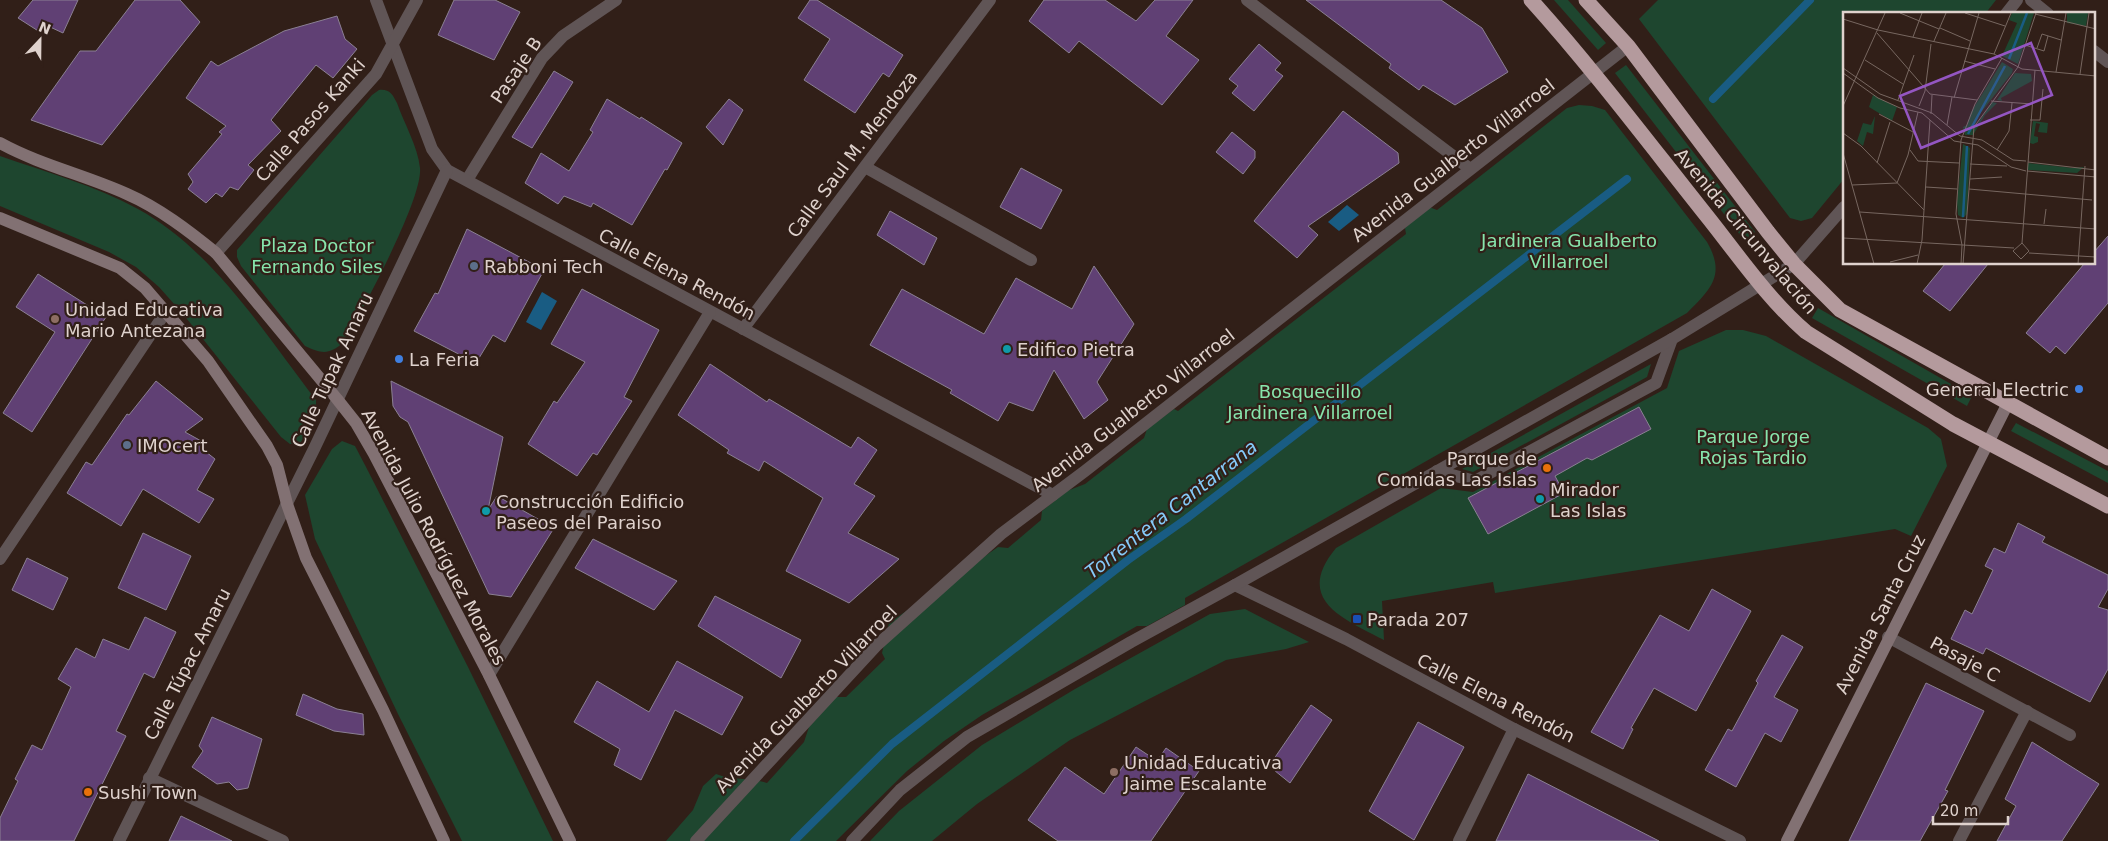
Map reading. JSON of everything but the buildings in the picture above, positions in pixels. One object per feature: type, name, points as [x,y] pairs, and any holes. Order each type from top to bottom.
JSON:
[{"type":"highway","name":"Avenida Circunvalación","points":[[1531,0],[1574,49],[1791,319],[1806,332],[1953,424],[2108,506]]},
{"type":"highway","name":"Avenida Circunvalación","points":[[1586,0],[1628,46],[1794,264],[1840,310],[2108,458]]},
{"type":"main road","name":"Avenida Julio Rodríguez Morales","points":[[0,143],[19,154],[130,195],[172,220],[216,253],[337,399],[356,423],[374,454],[489,675],[570,841]]},
{"type":"main road","points":[[0,218],[120,268],[145,288],[208,361],[268,446],[277,465],[287,504],[306,558],[384,710],[444,841]]},
{"type":"main road","name":"Avenida Santa Cruz","points":[[1787,841],[1986,442],[2008,403]]},
{"type":"street","name":"Calle Elena Rendón","points":[[376,0],[432,149],[448,170],[1053,495]]},
{"type":"street","name":"Calle Pasos Kanki","points":[[216,253],[376,74],[417,0]]},
{"type":"street","name":"Pasaje B","points":[[467,180],[542,58],[562,36],[616,0]]},
{"type":"street","name":"Calle Saul M. Mendoza","points":[[743,330],[990,0]]},
{"type":"street","points":[[1247,0],[1469,168]]},
{"type":"street","points":[[2008,12],[2017,0]]},
{"type":"street","points":[[2031,0],[2046,12]]},
{"type":"street","name":"Avenida Gualberto Villarroel","points":[[696,841],[877,645],[1001,534],[1628,46]]},
{"type":"street","points":[[2096,53],[2108,62]]},
{"type":"street","points":[[865,167],[1031,260]]},
{"type":"street","name":"Calle Tupak Amaru","points":[[287,504],[448,170]]},
{"type":"street","points":[[852,841],[900,790],[967,737],[1131,642],[1235,586],[1672,339],[1794,264],[1843,208]]},
{"type":"street","points":[[489,675],[710,312]]},
{"type":"street","points":[[0,559],[165,313]]},
{"type":"street","points":[[1437,471],[1475,481],[1656,383],[1672,339]]},
{"type":"street","name":"Calle Túpac Amaru","points":[[119,841],[287,504]]},
{"type":"street","name":"Calle Elena Rendón","points":[[1235,586],[1346,640],[1514,729],[1740,841]]},
{"type":"street","name":"Pasaje C","points":[[1888,637],[2070,735]]},
{"type":"street","points":[[1959,841],[2027,711]]},
{"type":"street","points":[[1459,841],[1514,729]]},
{"type":"street","points":[[149,778],[283,841]]},
{"type":"green space","points":[[1554,0],[1568,0],[1606,43],[1598,50]]},
{"type":"green space","points":[[1658,0],[1996,0],[1987,12],[1843,12],[1843,180],[1812,218],[1801,221],[1790,218],[1639,19]]},
{"type":"green space","points":[[1626,65],[1755,232],[1744,240],[1615,73]]},
{"type":"green space","name":"Plaza Doctor Fernando Siles","points":[[379,90],[386,90],[394,97],[397,103],[417,152],[420,168],[418,183],[412,204],[390,255],[344,342],[330,351],[316,351],[305,346],[241,266],[237,257],[237,250],[372,95]]},
{"type":"green space","name":"Jardinera Gualberto Villarroel","points":[[1579,105],[1605,110],[1707,242],[1713,254],[1715,264],[1713,281],[1709,289],[1687,313],[1185,598],[1185,605],[1147,626],[1137,626],[982,715],[944,741],[907,771],[836,841],[666,841],[693,810],[703,786],[716,774],[729,778],[767,783],[804,742],[809,727],[836,697],[846,697],[885,659],[882,653],[889,623],[998,547],[1008,548],[1041,520],[1042,511],[1067,491],[1085,484],[1144,438],[1147,429],[1174,409],[1178,411],[1406,234],[1405,228],[1429,207],[1437,210],[1567,108]]},
{"type":"green space","points":[[0,156],[105,193],[138,209],[165,226],[214,270],[257,321],[316,400],[316,414],[300,444],[290,444],[281,437],[183,314],[159,287],[136,267],[109,252],[0,206]]},
{"type":"green space","points":[[1818,308],[1972,396],[1967,406],[1812,318]]},
{"type":"green space","name":"Parque Jorge Rojas Tardio","points":[[1726,330],[1743,330],[1766,336],[1928,428],[1941,439],[1947,466],[1911,536],[1895,529],[1495,593],[1493,582],[1382,601],[1384,640],[1354,624],[1329,606],[1322,594],[1320,581],[1324,566],[1336,548],[1441,488],[1473,492],[1667,388],[1679,351]]},
{"type":"green space","points":[[1651,364],[1647,377],[1473,472],[1462,469]]},
{"type":"green space","points":[[2016,423],[2108,471],[2108,483],[2011,431]]},
{"type":"green space","points":[[342,441],[355,446],[468,667],[553,841],[462,841],[398,714],[315,539],[305,495],[332,449]]},
{"type":"green space","points":[[1245,609],[1309,642],[1286,649],[1226,660],[1070,740],[977,804],[932,841],[870,841],[899,811],[982,745],[1075,689],[1210,614]]},
{"type":"water","points":[[1347,205],[1359,215],[1339,231],[1328,222]]},
{"type":"water","points":[[542,292],[557,301],[541,330],[526,322]]},
{"type":"waterway","name":"Torrentera Cantarrana","points":[[1713,99],[1810,0]]},
{"type":"waterway","name":"Torrentera Cantarrana","points":[[794,841],[892,744],[1128,560],[1186,519],[1627,179]]},
{"type":"place","name":"Rabboni Tech","points":[[474,266]]},
{"type":"place","name":"Unidad Educativa Mario Antezana","points":[[55,319]]},
{"type":"place","name":"Edifico Pietra","points":[[1007,349]]},
{"type":"place","name":"La Feria","points":[[399,359]]},
{"type":"place","name":"General Electric","points":[[2079,389]]},
{"type":"place","name":"IMOcert","points":[[127,445]]},
{"type":"place","name":"Parque de Comidas Las Islas","points":[[1547,468]]},
{"type":"place","name":"Mirador Las Islas","points":[[1540,499]]},
{"type":"place","name":"Construcción Edificio Paseos del Paraiso","points":[[486,511]]},
{"type":"place","name":"Parada 207","points":[[1357,619]]},
{"type":"place","name":"Unidad Educativa Jaime Escalante","points":[[1114,772]]},
{"type":"place","name":"Sushi Town","points":[[88,792]]},
{"type":"park label","name":"Bosquecillo Jardinera Villarroel","points":[[1310,401]]}]
